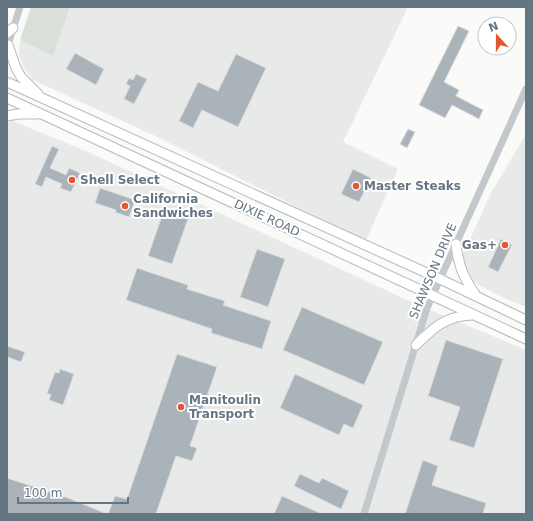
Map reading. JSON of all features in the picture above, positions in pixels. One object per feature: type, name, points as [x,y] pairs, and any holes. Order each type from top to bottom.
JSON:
[{"type":"main road","points":[[7,47],[21,77],[42,98]]},
{"type":"main road","name":"DIXIE ROAD","points":[[7,82],[440,279],[526,320]]},
{"type":"main road","name":"DIXIE ROAD","points":[[7,98],[526,339]]},
{"type":"main road","points":[[7,116],[18,114],[42,115]]},
{"type":"main road","points":[[456,244],[458,265],[466,281],[477,297]]},
{"type":"main road","points":[[416,345],[443,321],[473,315]]},
{"type":"street","points":[[7,47],[10,30],[20,7]]},
{"type":"street","name":"SHAWSON DRIVE","points":[[364,514],[427,308],[525,97],[526,89]]},
{"type":"shaded area","points":[[31,7],[70,7],[53,56],[20,40]]},
{"type":"shaded area","points":[[70,7],[408,7],[343,142],[398,169],[366,240],[151,134],[33,80],[25,70],[19,56],[20,40],[53,55]]},
{"type":"shaded area","points":[[13,121],[88,152],[418,305],[526,350],[526,514],[7,514],[7,123]]},
{"type":"shaded area","points":[[526,134],[526,307],[506,299],[473,282],[467,277],[462,257],[491,193]]},
{"type":"building","points":[[458,26],[469,31],[444,82],[459,90],[456,96],[483,110],[479,119],[452,105],[445,118],[419,105]]},
{"type":"building","points":[[75,53],[104,69],[96,85],[66,69]]},
{"type":"building","points":[[236,54],[266,68],[238,127],[202,110],[193,128],[179,121],[198,82],[218,91]]},
{"type":"building","points":[[136,74],[147,79],[134,104],[124,99],[130,86],[126,84],[129,78],[133,80]]},
{"type":"building","points":[[408,129],[415,132],[407,148],[400,144]]},
{"type":"building","points":[[52,146],[59,149],[50,168],[66,175],[69,168],[80,173],[71,192],[60,188],[62,184],[46,177],[42,187],[35,184]]},
{"type":"building","name":"Master Steaks","points":[[353,169],[371,178],[359,202],[341,194]]},
{"type":"building","points":[[100,188],[135,200],[129,217],[115,212],[116,210],[95,203]]},
{"type":"building","points":[[165,207],[189,216],[172,264],[148,256]]},
{"type":"building","points":[[501,239],[512,245],[498,272],[488,267]]},
{"type":"building","points":[[257,249],[285,259],[268,307],[240,297]]},
{"type":"building","points":[[137,268],[188,285],[187,289],[225,301],[223,305],[271,321],[262,349],[211,333],[212,329],[126,300]]},
{"type":"building","points":[[302,307],[383,342],[364,385],[283,350]]},
{"type":"building","points":[[446,340],[503,359],[474,448],[449,440],[460,407],[428,396]]},
{"type":"building","points":[[7,346],[25,352],[21,362],[7,357]]},
{"type":"building","name":"Manitoulin Transport","points":[[177,354],[217,367],[190,446],[197,448],[192,461],[176,456],[156,514],[108,514],[115,496],[127,499]]},
{"type":"building","points":[[60,369],[74,374],[63,405],[49,400],[51,395],[47,393],[55,372],[59,373]]},
{"type":"building","points":[[295,374],[363,405],[353,428],[344,424],[339,435],[280,408]]},
{"type":"building","points":[[423,460],[438,466],[432,485],[486,503],[483,514],[405,514]]},
{"type":"building","points":[[300,474],[319,483],[322,478],[349,491],[341,509],[294,486]]},
{"type":"building","points":[[7,478],[68,498],[107,514],[7,514]]},
{"type":"building","points":[[282,496],[322,514],[274,514]]},
{"type":"place","name":"Shell Select","points":[[72,180]]},
{"type":"place","name":"Master Steaks","points":[[356,186]]},
{"type":"place","name":"California Sandwiches","points":[[125,206]]},
{"type":"place","name":"Gas+","points":[[505,245]]},
{"type":"place","name":"Manitoulin Transport","points":[[181,407]]}]
